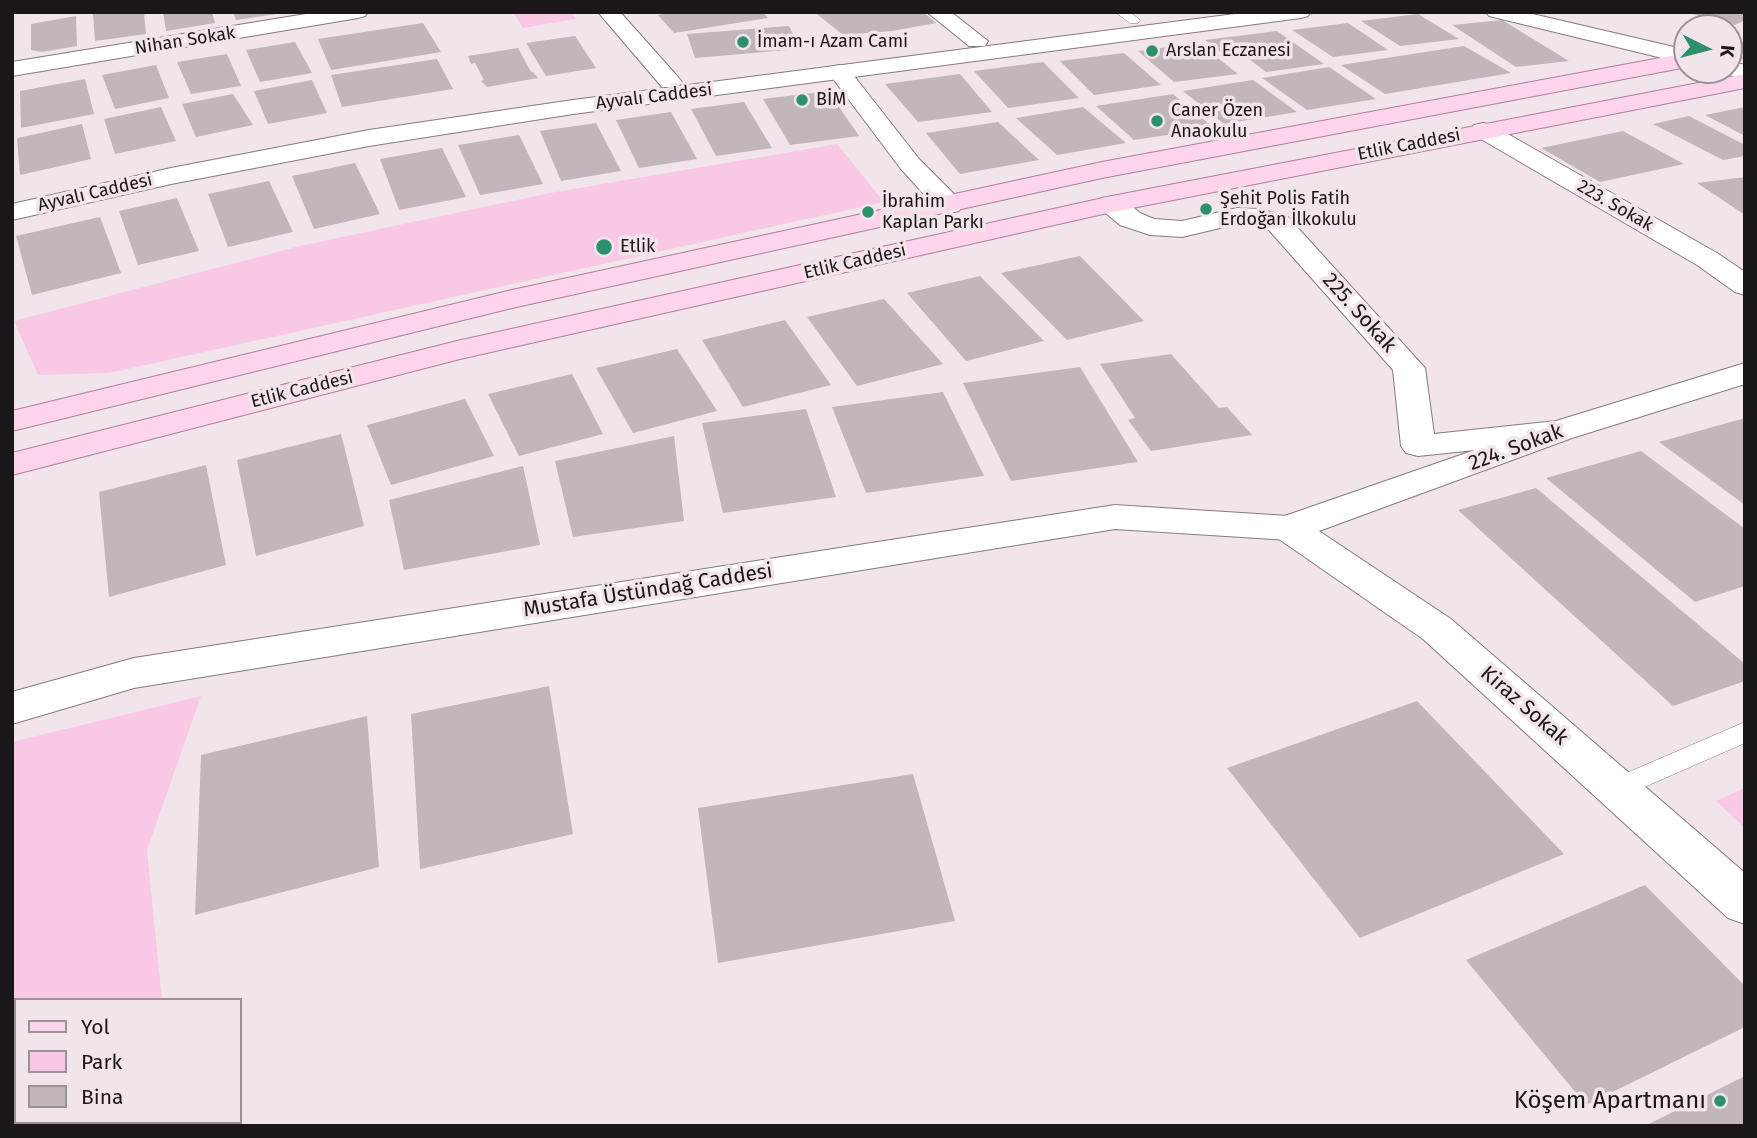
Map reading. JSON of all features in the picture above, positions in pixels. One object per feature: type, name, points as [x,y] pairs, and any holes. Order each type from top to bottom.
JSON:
[{"type":"main road","name":"Etlik Caddesi","points":[[12,421],[512,299],[1102,170],[1673,62]]},
{"type":"main road","name":"Etlik Caddesi","points":[[12,464],[457,350],[1112,204],[1745,81]]},
{"type":"street","name":"Nihan Sokak","points":[[12,69],[358,12]]},
{"type":"street","points":[[608,12],[670,82]]},
{"type":"street","points":[[937,12],[977,41]]},
{"type":"street","name":"Ayvalı Caddesi","points":[[12,192],[230,144],[432,109],[670,82],[977,41],[1128,16],[1194,12]]},
{"type":"street","name":"Ayvalı Caddesi","points":[[12,212],[171,176],[369,138],[839,72],[1301,12]]},
{"type":"street","points":[[1496,12],[1673,56]]},
{"type":"street","points":[[1570,12],[1673,37]]},
{"type":"street","points":[[1546,25],[1604,49],[1610,58],[1604,76]]},
{"type":"street","points":[[839,72],[910,164],[950,205]]},
{"type":"street","name":"223. Sokak","points":[[1483,130],[1707,259],[1745,286]]},
{"type":"street","name":"225. Sokak","points":[[1112,204],[1130,219],[1150,227],[1182,229],[1237,216],[1260,217],[1278,223],[1409,368],[1418,446],[1560,431]]},
{"type":"street","points":[[1707,259],[1745,253]]},
{"type":"street","name":"224. Sokak","points":[[1289,528],[1560,431],[1745,373]]},
{"type":"street","name":"Mustafa Üstündağ Caddesi","points":[[12,708],[134,673],[1115,517],[1289,528]]},
{"type":"street","name":"Kiraz Sokak","points":[[1289,528],[1437,629],[1745,903]]},
{"type":"lane","points":[[1616,788],[1745,732]]},
{"type":"green space","points":[[513,12],[570,12],[576,19],[523,28]]},
{"type":"green space","points":[[837,144],[884,202],[109,373],[38,375],[14,321],[300,246],[550,193]]},
{"type":"green space","points":[[201,696],[147,850],[162,998],[14,998],[14,1124],[54,1124],[51,1126],[12,1126],[12,742]]},
{"type":"green space","points":[[1745,788],[1745,828],[1716,801]]},
{"type":"building","points":[[144,12],[146,34],[95,41],[93,14]]},
{"type":"building","points":[[163,12],[212,12],[215,23],[166,31]]},
{"type":"building","points":[[233,12],[276,12],[276,14],[236,20]]},
{"type":"building","points":[[673,12],[763,12],[768,18],[674,33],[658,15]]},
{"type":"building","points":[[923,12],[936,23],[892,31],[843,35],[817,14]]},
{"type":"building","points":[[1685,12],[1745,12],[1745,20],[1743,21],[1743,14]]},
{"type":"building","points":[[1418,14],[1459,39],[1400,46],[1361,21]]},
{"type":"building","points":[[76,16],[77,46],[42,52],[31,50],[31,24]]},
{"type":"building","points":[[1502,20],[1569,61],[1516,67],[1452,25]]},
{"type":"building","points":[[423,23],[441,52],[331,70],[318,39]]},
{"type":"building","points":[[1348,23],[1388,50],[1333,57],[1292,30]]},
{"type":"building","name":"İmam-ı Azam Cami","points":[[789,26],[800,49],[695,58],[687,34]]},
{"type":"building","points":[[1277,31],[1324,64],[1266,72],[1245,56],[1229,59],[1205,40]]},
{"type":"building","points":[[575,36],[596,68],[546,76],[526,43]]},
{"type":"building","points":[[295,42],[312,73],[260,82],[246,50]]},
{"type":"building","points":[[1199,43],[1238,74],[1174,82],[1138,51]]},
{"type":"building","points":[[1464,46],[1511,73],[1385,94],[1341,65]]},
{"type":"building","points":[[518,48],[531,72],[538,78],[487,87],[481,81],[484,80],[475,63],[471,64],[468,56]]},
{"type":"building","points":[[1124,53],[1161,85],[1094,95],[1060,61]]},
{"type":"building","points":[[227,54],[241,86],[191,94],[177,62]]},
{"type":"building","points":[[437,59],[453,89],[342,107],[331,75]]},
{"type":"building","points":[[1043,62],[1079,98],[1008,108],[974,71]]},
{"type":"building","points":[[156,65],[169,98],[115,109],[102,75]]},
{"type":"building","points":[[1329,67],[1376,99],[1307,110],[1262,78]]},
{"type":"building","points":[[960,74],[992,112],[918,122],[885,84]]},
{"type":"building","points":[[85,79],[94,114],[21,128],[20,91]]},
{"type":"building","points":[[312,80],[327,113],[268,124],[254,91]]},
{"type":"building","points":[[1253,80],[1297,112],[1224,124],[1183,91]]},
{"type":"building","points":[[828,91],[859,136],[790,145],[763,99]]},
{"type":"building","points":[[233,94],[253,125],[196,137],[182,104]]},
{"type":"building","points":[[1173,94],[1214,128],[1134,140],[1096,106]]},
{"type":"building","points":[[744,102],[772,148],[716,156],[691,109]]},
{"type":"building","points":[[161,107],[176,141],[115,154],[104,119]]},
{"type":"building","points":[[1083,107],[1126,143],[1057,155],[1016,118]]},
{"type":"building","points":[[1745,107],[1745,136],[1705,115]]},
{"type":"building","points":[[671,112],[697,159],[639,168],[616,120]]},
{"type":"building","points":[[1689,116],[1745,145],[1745,156],[1723,160],[1653,124]]},
{"type":"building","points":[[998,122],[1039,160],[960,174],[926,133]]},
{"type":"building","points":[[596,123],[621,171],[561,181],[540,131]]},
{"type":"building","points":[[82,124],[91,159],[20,175],[17,138]]},
{"type":"building","points":[[1623,131],[1684,164],[1600,182],[1541,148]]},
{"type":"building","points":[[519,135],[543,184],[480,195],[458,145]]},
{"type":"building","points":[[442,148],[466,197],[399,210],[380,159]]},
{"type":"building","points":[[355,163],[380,214],[314,229],[292,176]]},
{"type":"building","points":[[1745,177],[1745,215],[1697,183]]},
{"type":"building","points":[[269,181],[293,232],[228,247],[208,194]]},
{"type":"building","points":[[177,198],[199,251],[138,265],[119,211]]},
{"type":"building","points":[[100,217],[121,273],[32,295],[16,236]]},
{"type":"building","points":[[1080,256],[1144,321],[1067,340],[1001,273]]},
{"type":"building","points":[[980,276],[1044,341],[966,361],[907,293]]},
{"type":"building","points":[[884,299],[943,364],[857,386],[807,317]]},
{"type":"building","points":[[785,320],[831,385],[743,407],[702,340]]},
{"type":"building","points":[[677,349],[717,411],[633,433],[596,368]]},
{"type":"building","points":[[1171,354],[1219,408],[1227,407],[1252,435],[1151,451],[1128,420],[1135,418],[1100,364]]},
{"type":"building","points":[[1080,367],[1138,462],[1011,481],[963,383]]},
{"type":"building","points":[[572,374],[603,434],[519,456],[488,394]]},
{"type":"building","points":[[943,392],[984,476],[866,493],[832,407]]},
{"type":"building","points":[[465,399],[494,456],[391,485],[367,425]]},
{"type":"building","points":[[806,409],[836,497],[723,513],[702,423]]},
{"type":"building","points":[[1745,418],[1745,505],[1659,442]]},
{"type":"building","points":[[341,434],[364,526],[256,556],[237,460]]},
{"type":"building","points":[[674,436],[684,521],[573,537],[555,461]]},
{"type":"building","points":[[1641,451],[1745,529],[1745,586],[1695,602],[1546,478]]},
{"type":"building","points":[[206,465],[226,565],[109,597],[99,492]]},
{"type":"building","points":[[523,466],[540,545],[404,570],[389,500]]},
{"type":"building","points":[[1536,488],[1745,664],[1745,681],[1673,706],[1458,510]]},
{"type":"building","points":[[549,686],[573,834],[420,869],[411,714]]},
{"type":"building","points":[[1417,701],[1564,854],[1360,938],[1227,768]]},
{"type":"building","points":[[367,716],[379,867],[195,915],[201,755]]},
{"type":"building","points":[[913,774],[955,921],[718,963],[698,808]]},
{"type":"building","points":[[1645,885],[1745,986],[1745,1027],[1586,1105],[1466,960]]},
{"type":"building","name":"Köşem Apartmanı","points":[[1745,1076],[1745,1126],[1645,1126]]},
{"type":"place","name":"İmam-ı Azam Cami","points":[[743,42]]},
{"type":"place","name":"Arslan Eczanesi","points":[[1152,51]]},
{"type":"place","name":"BİM","points":[[802,100]]},
{"type":"place","name":"Caner Özen Anaokulu","points":[[1157,121]]},
{"type":"place","name":"Şehit Polis Fatih Erdoğan İlkokulu","points":[[1206,209]]},
{"type":"place","name":"İbrahim Kaplan Parkı","points":[[868,212]]},
{"type":"place","name":"Etlik","points":[[604,247]]},
{"type":"place","name":"Köşem Apartmanı","points":[[1720,1101]]}]
